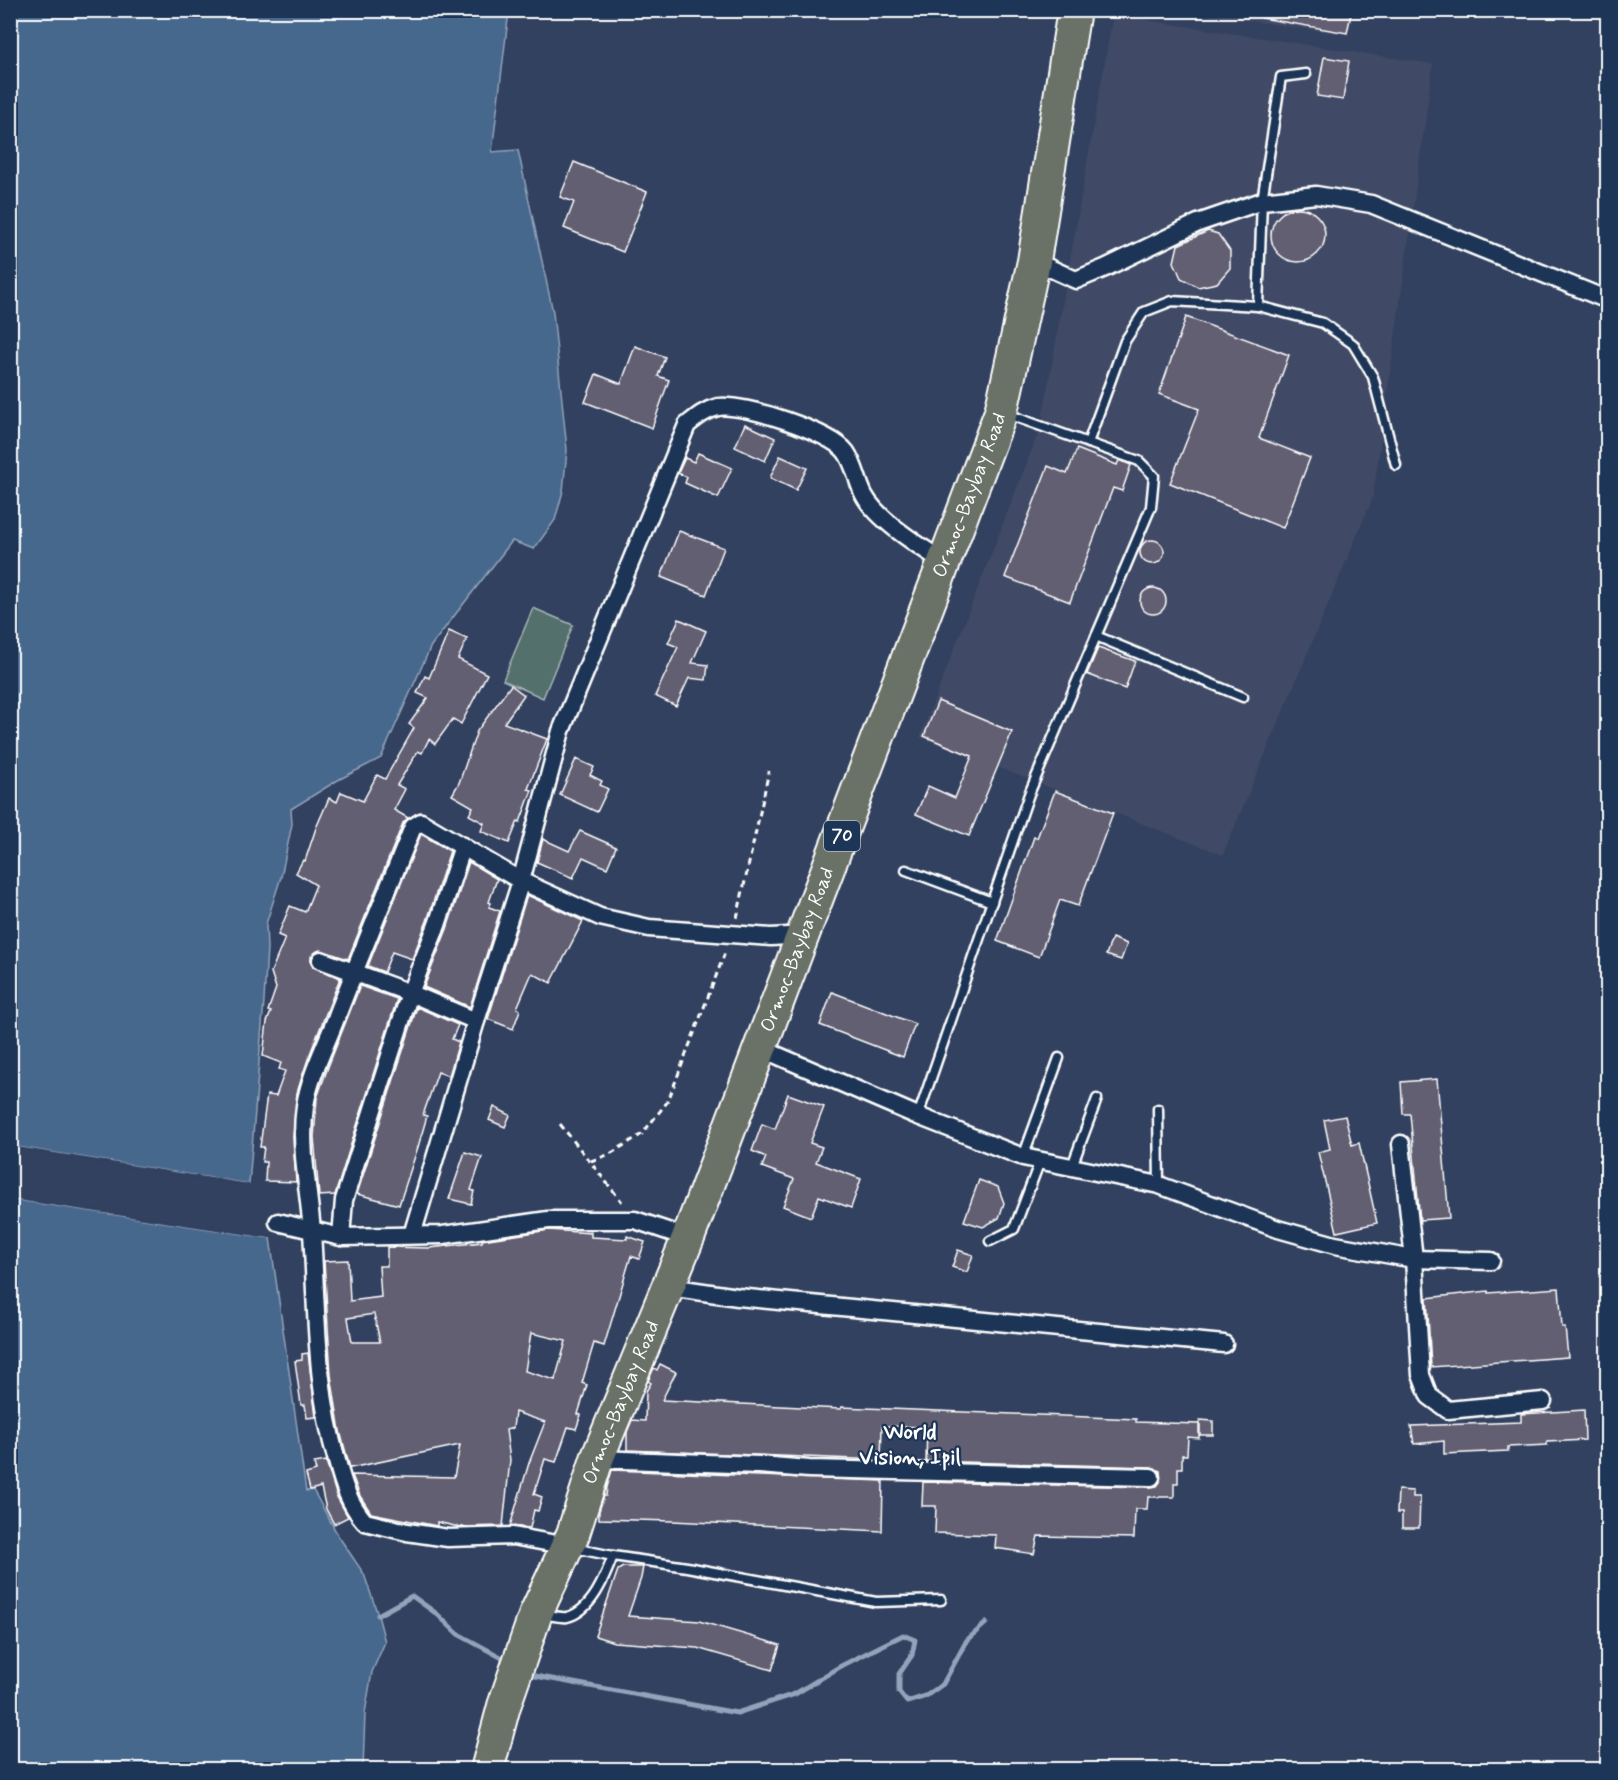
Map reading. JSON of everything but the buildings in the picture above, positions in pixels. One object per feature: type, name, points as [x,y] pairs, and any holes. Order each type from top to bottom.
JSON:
[{"type":"highway","name":"Ormoc-Baybay Road","points":[[487,1770],[504,1706],[532,1625],[567,1546],[597,1459],[688,1238],[1001,412],[1034,261],[1074,10]]},
{"type":"street","points":[[1034,261],[1076,280],[1197,223],[1262,201],[1316,195],[1371,204],[1608,300]]},
{"type":"street","points":[[412,1235],[476,1021],[521,881],[561,731],[687,425],[706,411],[720,407],[756,411],[819,433],[845,451],[864,496],[878,513],[944,562]]},
{"type":"street","points":[[567,1546],[513,1536],[448,1538],[407,1532],[365,1522],[348,1499],[328,1430],[316,1335],[312,1230],[304,1167],[305,1105],[353,973],[413,827],[421,822],[521,881],[600,917],[650,928],[771,937],[804,935]]},
{"type":"street","points":[[341,1237],[344,1200],[410,993],[437,925],[463,846]]},
{"type":"street","points":[[321,960],[410,993],[476,1021]]},
{"type":"street","points":[[760,1048],[918,1116],[1031,1159],[1159,1185],[1278,1229],[1335,1245],[1414,1259],[1491,1261]]},
{"type":"street","points":[[1401,1144],[1414,1259],[1421,1376],[1429,1396],[1448,1410],[1544,1401]]},
{"type":"street","points":[[278,1222],[341,1237],[443,1235],[548,1220],[635,1220],[688,1238]]},
{"type":"street","points":[[669,1287],[738,1297],[1224,1344]]},
{"type":"street","points":[[597,1459],[831,1470],[1151,1477]]},
{"type":"lane","points":[[1258,306],[1262,201],[1281,77],[1306,74]]},
{"type":"lane","points":[[1088,443],[1125,341],[1144,312],[1172,301],[1258,306],[1323,323],[1353,344],[1373,377],[1396,465]]},
{"type":"lane","points":[[918,1116],[1029,794],[1151,507],[1155,476],[1139,461],[1001,412]]},
{"type":"lane","points":[[1096,636],[1243,697]]},
{"type":"lane","points":[[906,870],[992,902]]},
{"type":"lane","points":[[990,1240],[1014,1229],[1059,1058]]},
{"type":"lane","points":[[1072,1166],[1097,1099]]},
{"type":"lane","points":[[1158,1109],[1159,1185]]},
{"type":"lane","points":[[567,1546],[876,1602],[942,1600]]},
{"type":"lane","points":[[532,1625],[567,1617],[582,1610],[601,1587],[613,1556]]},
{"type":"path","points":[[591,1161],[610,1154],[642,1134],[668,1101],[734,933],[769,771]]},
{"type":"path","points":[[560,1124],[635,1220]]},
{"type":"shaded area","points":[[10,11],[509,11],[492,152],[518,150],[553,312],[567,450],[563,491],[555,520],[534,549],[512,541],[431,646],[381,758],[338,780],[291,809],[292,824],[281,877],[266,924],[264,1001],[249,1184],[11,1146]]},
{"type":"shaded area","points":[[1180,11],[1352,11],[1349,35]]},
{"type":"shaded area","points":[[1113,15],[1433,64],[1373,497],[1223,855],[920,737],[1041,426]]},
{"type":"shaded area","points":[[10,1199],[270,1238],[306,1491],[313,1490],[339,1537],[364,1574],[385,1642],[372,1672],[365,1713],[363,1769],[11,1769]]},
{"type":"green space","points":[[533,608],[573,625],[543,698],[503,680]]},
{"type":"pier","points":[[11,1146],[249,1184],[251,1187],[10,1149]]},
{"type":"pier","points":[[11,1197],[269,1235],[270,1238],[11,1199]]},
{"type":"waterway","points":[[378,1615],[412,1596],[437,1614],[458,1634],[510,1662]]},
{"type":"waterway","points":[[525,1672],[530,1675],[737,1713],[795,1694],[841,1666],[903,1635],[915,1640],[912,1655],[899,1674],[899,1692],[907,1702],[926,1696],[943,1684],[967,1640],[986,1623]]},
{"type":"district","name":"World Vision, Ipil","points":[[910,1446]]}]
